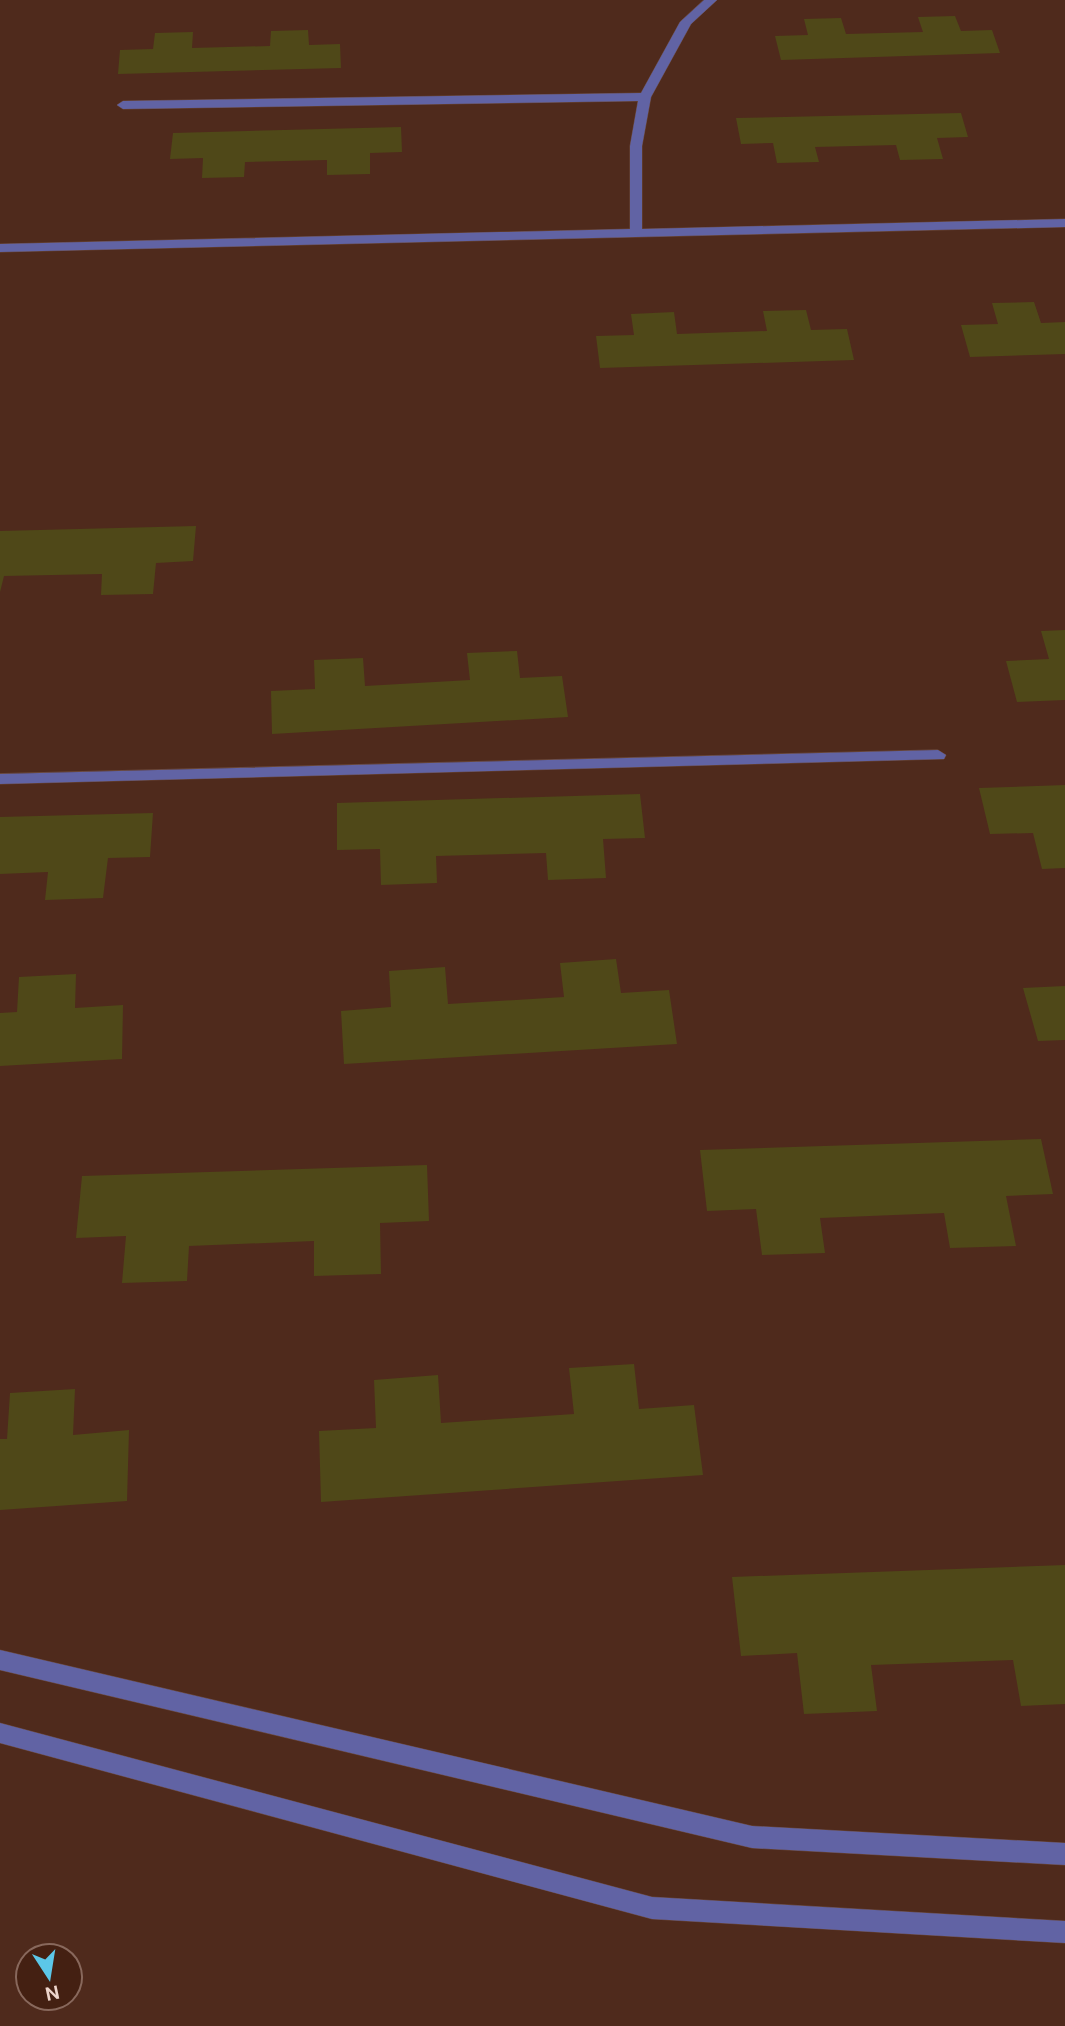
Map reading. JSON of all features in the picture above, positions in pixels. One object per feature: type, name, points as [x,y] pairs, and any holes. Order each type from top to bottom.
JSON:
[{"type":"street","points":[[636,233],[636,146],[645,97],[686,22],[711,0]]},
{"type":"street","points":[[123,105],[645,97]]},
{"type":"street","points":[[0,248],[1065,223]]},
{"type":"street","points":[[0,779],[938,755]]},
{"type":"street","points":[[0,1660],[752,1837],[1065,1854]]},
{"type":"street","points":[[0,1733],[652,1908],[1065,1932]]},
{"type":"building","points":[[955,16],[961,31],[992,30],[1000,53],[781,60],[775,36],[808,35],[804,19],[841,18],[846,34],[923,32],[918,17]]},
{"type":"building","points":[[308,30],[309,45],[340,44],[341,68],[118,74],[120,50],[153,49],[155,33],[193,32],[192,48],[270,46],[271,31]]},
{"type":"building","points":[[961,113],[968,137],[937,138],[943,159],[900,160],[896,145],[815,147],[819,162],[777,163],[773,143],[741,144],[736,118]]},
{"type":"building","points":[[401,127],[402,152],[370,153],[370,174],[327,175],[327,160],[245,162],[244,177],[202,178],[203,158],[170,159],[173,133]]},
{"type":"building","points":[[1034,302],[1041,323],[1065,322],[1065,354],[970,357],[961,325],[998,324],[992,303]]},
{"type":"building","points":[[806,310],[811,330],[847,329],[854,360],[600,368],[596,336],[634,335],[631,314],[674,312],[677,334],[767,331],[763,311]]},
{"type":"building","points":[[196,526],[193,561],[156,563],[153,594],[101,595],[102,574],[4,576],[0,592],[0,531]]},
{"type":"building","points":[[1065,630],[1065,700],[1017,702],[1006,661],[1049,659],[1041,631]]},
{"type":"building","points":[[517,651],[520,678],[562,676],[568,717],[272,734],[271,691],[315,689],[314,660],[363,658],[365,686],[470,680],[467,653]]},
{"type":"building","points":[[1065,785],[1065,868],[1042,869],[1033,833],[990,834],[979,788]]},
{"type":"building","points":[[640,794],[645,838],[603,839],[606,878],[548,880],[546,853],[436,856],[437,883],[381,885],[380,849],[337,850],[337,803]]},
{"type":"building","points":[[153,813],[150,857],[108,858],[103,898],[45,900],[48,872],[0,874],[0,817]]},
{"type":"building","points":[[616,959],[621,993],[669,990],[677,1044],[344,1064],[341,1011],[391,1007],[389,971],[445,967],[448,1004],[564,997],[560,963]]},
{"type":"building","points":[[76,974],[75,1008],[123,1005],[122,1059],[0,1066],[0,1013],[17,1012],[19,977]]},
{"type":"building","points":[[1065,986],[1065,1040],[1038,1041],[1023,988]]},
{"type":"building","points":[[1041,1139],[1053,1194],[1006,1196],[1016,1246],[950,1248],[944,1213],[820,1218],[825,1253],[762,1255],[756,1209],[707,1211],[700,1150]]},
{"type":"building","points":[[427,1165],[429,1221],[380,1223],[381,1274],[314,1276],[314,1241],[189,1246],[187,1281],[122,1283],[126,1236],[76,1238],[82,1176]]},
{"type":"building","points":[[634,1364],[639,1409],[694,1405],[703,1475],[321,1502],[319,1431],[376,1428],[374,1380],[438,1375],[441,1423],[574,1414],[569,1368]]},
{"type":"building","points":[[75,1389],[73,1435],[129,1430],[127,1501],[0,1510],[0,1439],[7,1439],[10,1393]]},
{"type":"building","points":[[1065,1565],[1065,1704],[1021,1706],[1013,1660],[871,1665],[877,1711],[804,1714],[797,1653],[741,1656],[732,1577]]}]
